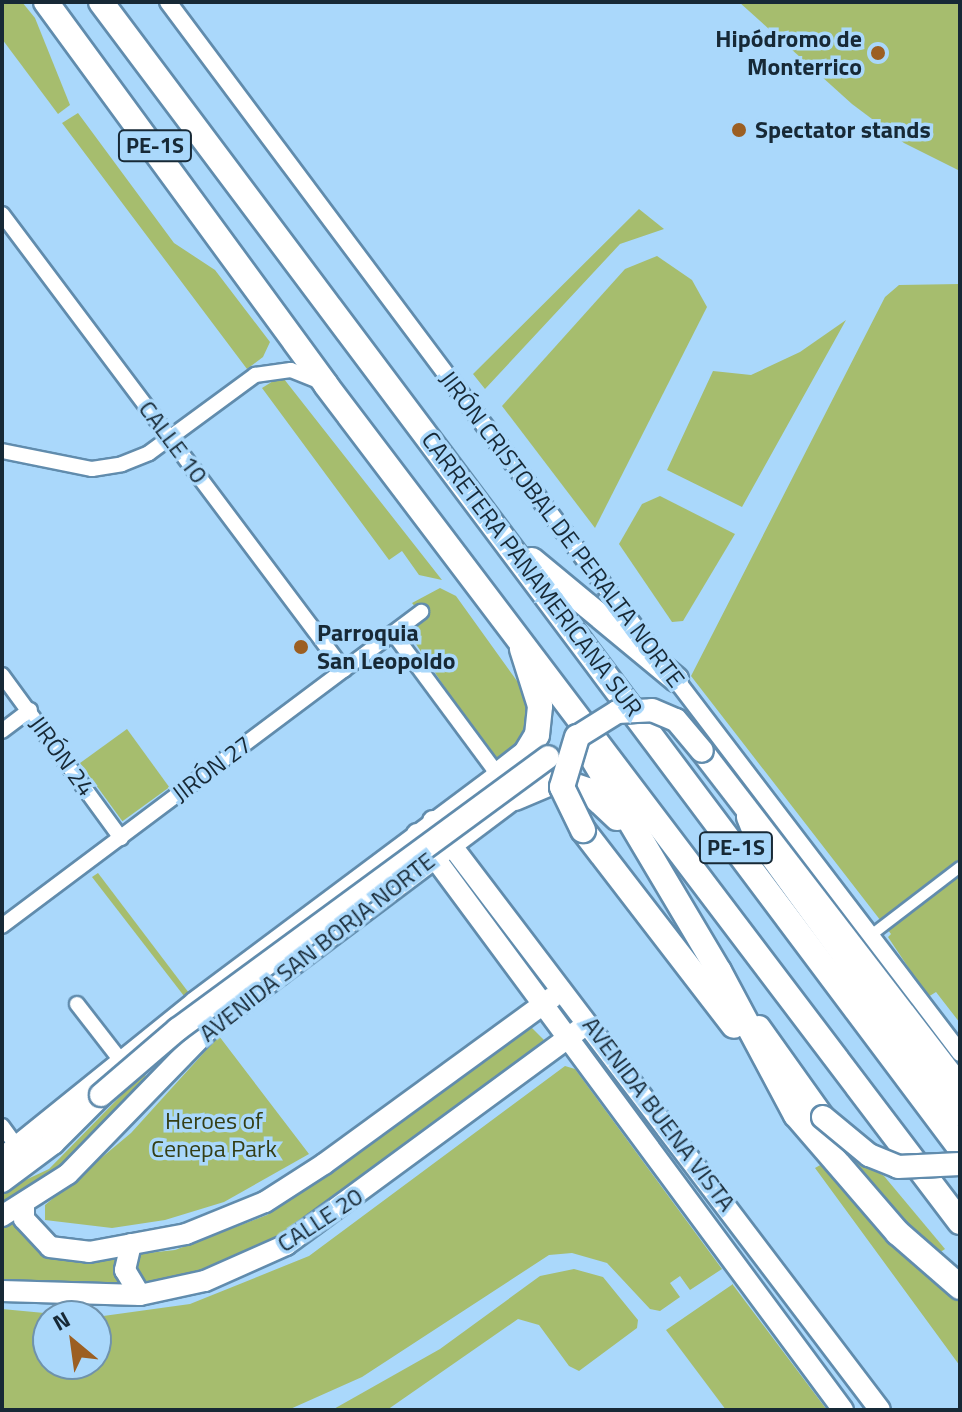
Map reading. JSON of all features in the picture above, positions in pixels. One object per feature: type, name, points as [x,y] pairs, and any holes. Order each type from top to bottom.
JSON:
[{"type":"highway","name":"CARRETERA PANAMERICANA SUR","points":[[46,2],[326,385],[569,701],[960,1222]]},
{"type":"highway","name":"CARRETERA PANAMERICANA SUR","points":[[101,2],[513,547],[960,1148]]},
{"type":"highway","points":[[513,547],[585,600],[676,679]]},
{"type":"highway","points":[[498,775],[526,753],[538,726],[540,706],[519,637]]},
{"type":"highway","points":[[569,701],[576,731],[719,971],[770,1072]]},
{"type":"highway","points":[[577,737],[562,787],[570,810],[770,1072],[837,1167],[898,1233],[960,1287]]},
{"type":"highway","points":[[515,798],[548,784],[587,790],[647,853]]},
{"type":"highway","points":[[749,817],[756,834],[960,1114]]},
{"type":"main road","points":[[2,1181],[53,1143],[101,1095],[190,1020],[577,737],[617,712],[638,708],[666,714],[687,731],[749,817],[773,837],[960,1086]]},
{"type":"main road","points":[[10,1153],[122,1062],[433,821],[498,775]]},
{"type":"main road","name":"AVENIDA SAN BORJA NORTE","points":[[2,1216],[24,1205],[68,1174],[214,1024],[515,798]]},
{"type":"main road","name":"AVENIDA BUENA VISTA","points":[[433,821],[590,1022],[880,1410]]},
{"type":"main road","name":"AVENIDA BUENA VISTA","points":[[417,834],[843,1410]]},
{"type":"main road","points":[[719,971],[823,1117],[845,1139],[883,1162],[910,1168],[960,1164]]},
{"type":"main road","name":"CALLE 20","points":[[24,1205],[24,1219],[50,1247],[89,1252],[186,1234],[265,1202],[564,988]]},
{"type":"main road","name":"CALLE 20","points":[[2,1291],[140,1295],[205,1281],[286,1245],[590,1022]]},
{"type":"main road","points":[[131,1244],[125,1270],[140,1295]]},
{"type":"street","name":"JIRÓN CRISTOBAL DE PERALTA NORTE","points":[[168,2],[960,1053]]},
{"type":"street","name":"CALLE 10","points":[[2,214],[344,670]]},
{"type":"street","points":[[2,451],[92,469],[149,453],[255,375],[291,370],[326,385]]},
{"type":"street","name":"JIRÓN 27","points":[[2,926],[421,612]]},
{"type":"street","points":[[393,633],[498,775]]},
{"type":"street","name":"JIRÓN 24","points":[[2,675],[121,838]]},
{"type":"street","points":[[2,731],[30,710]]},
{"type":"street","points":[[870,936],[960,867]]},
{"type":"street","points":[[77,1004],[122,1062]]},
{"type":"street","points":[[2,1126],[10,1153]]},
{"type":"green space","points":[[2,2],[22,2],[35,18],[70,105],[58,114],[2,39]]},
{"type":"green space","name":"Hipódromo de Monterrico","points":[[739,2],[960,2],[960,171],[904,143],[852,104]]},
{"type":"green space","points":[[78,113],[174,243],[215,270],[270,342],[263,357],[247,369],[62,123]]},
{"type":"green space","points":[[639,209],[664,229],[620,244],[485,389],[473,374]]},
{"type":"green space","points":[[657,256],[692,280],[707,307],[595,528],[502,406],[625,269]]},
{"type":"green space","points":[[960,284],[960,1023],[936,992],[928,997],[888,937],[891,934],[691,676],[885,297],[899,285]]},
{"type":"green space","points":[[846,320],[742,507],[667,470],[713,371],[751,375],[800,352]]},
{"type":"green space","points":[[278,378],[284,379],[442,580],[419,575],[402,551],[389,560],[262,388]]},
{"type":"green space","points":[[660,496],[735,534],[683,621],[672,622],[619,544],[642,504]]},
{"type":"green space","points":[[440,588],[456,596],[530,699],[529,729],[503,764],[493,760],[406,629],[423,617],[412,603]]},
{"type":"green space","points":[[127,729],[169,787],[122,821],[80,763]]},
{"type":"green space","points":[[98,873],[189,993],[184,996],[92,877]]},
{"type":"green space","points":[[527,1023],[544,1040],[421,1139],[284,1237],[206,1272],[143,1287],[2,1286],[2,1225],[19,1219],[84,1260],[175,1250],[267,1215]]},
{"type":"green space","name":"Heroes of Cenepa Park","points":[[219,1036],[309,1154],[224,1202],[165,1220],[112,1228],[45,1220],[45,1205],[131,1133]]},
{"type":"green space","points":[[565,1066],[575,1069],[722,1269],[690,1290],[680,1276],[670,1283],[680,1297],[660,1311],[650,1309],[607,1263],[572,1253],[549,1255],[362,1377],[288,1410],[2,1410],[2,1309],[32,1312],[32,1380],[112,1380],[112,1315],[190,1304],[309,1256]]},
{"type":"green space","points":[[149,1067],[142,1084],[68,1169],[2,1209],[2,1191],[49,1169]]},
{"type":"green space","points":[[833,1145],[884,1176],[945,1249],[933,1257]]},
{"type":"green space","points":[[822,1164],[878,1226],[960,1296],[960,1366],[815,1168]]},
{"type":"green space","points":[[574,1269],[603,1277],[638,1320],[637,1328],[579,1371],[569,1366],[539,1325],[518,1319],[387,1410],[332,1410],[440,1349],[540,1276]]},
{"type":"green space","points":[[733,1284],[827,1410],[726,1410],[666,1330]]},
{"type":"place","name":"Hipódromo de Monterrico","points":[[878,53]]},
{"type":"place","name":"Spectator stands","points":[[739,130]]},
{"type":"place","name":"Parroquia San Leopoldo","points":[[301,647]]}]
